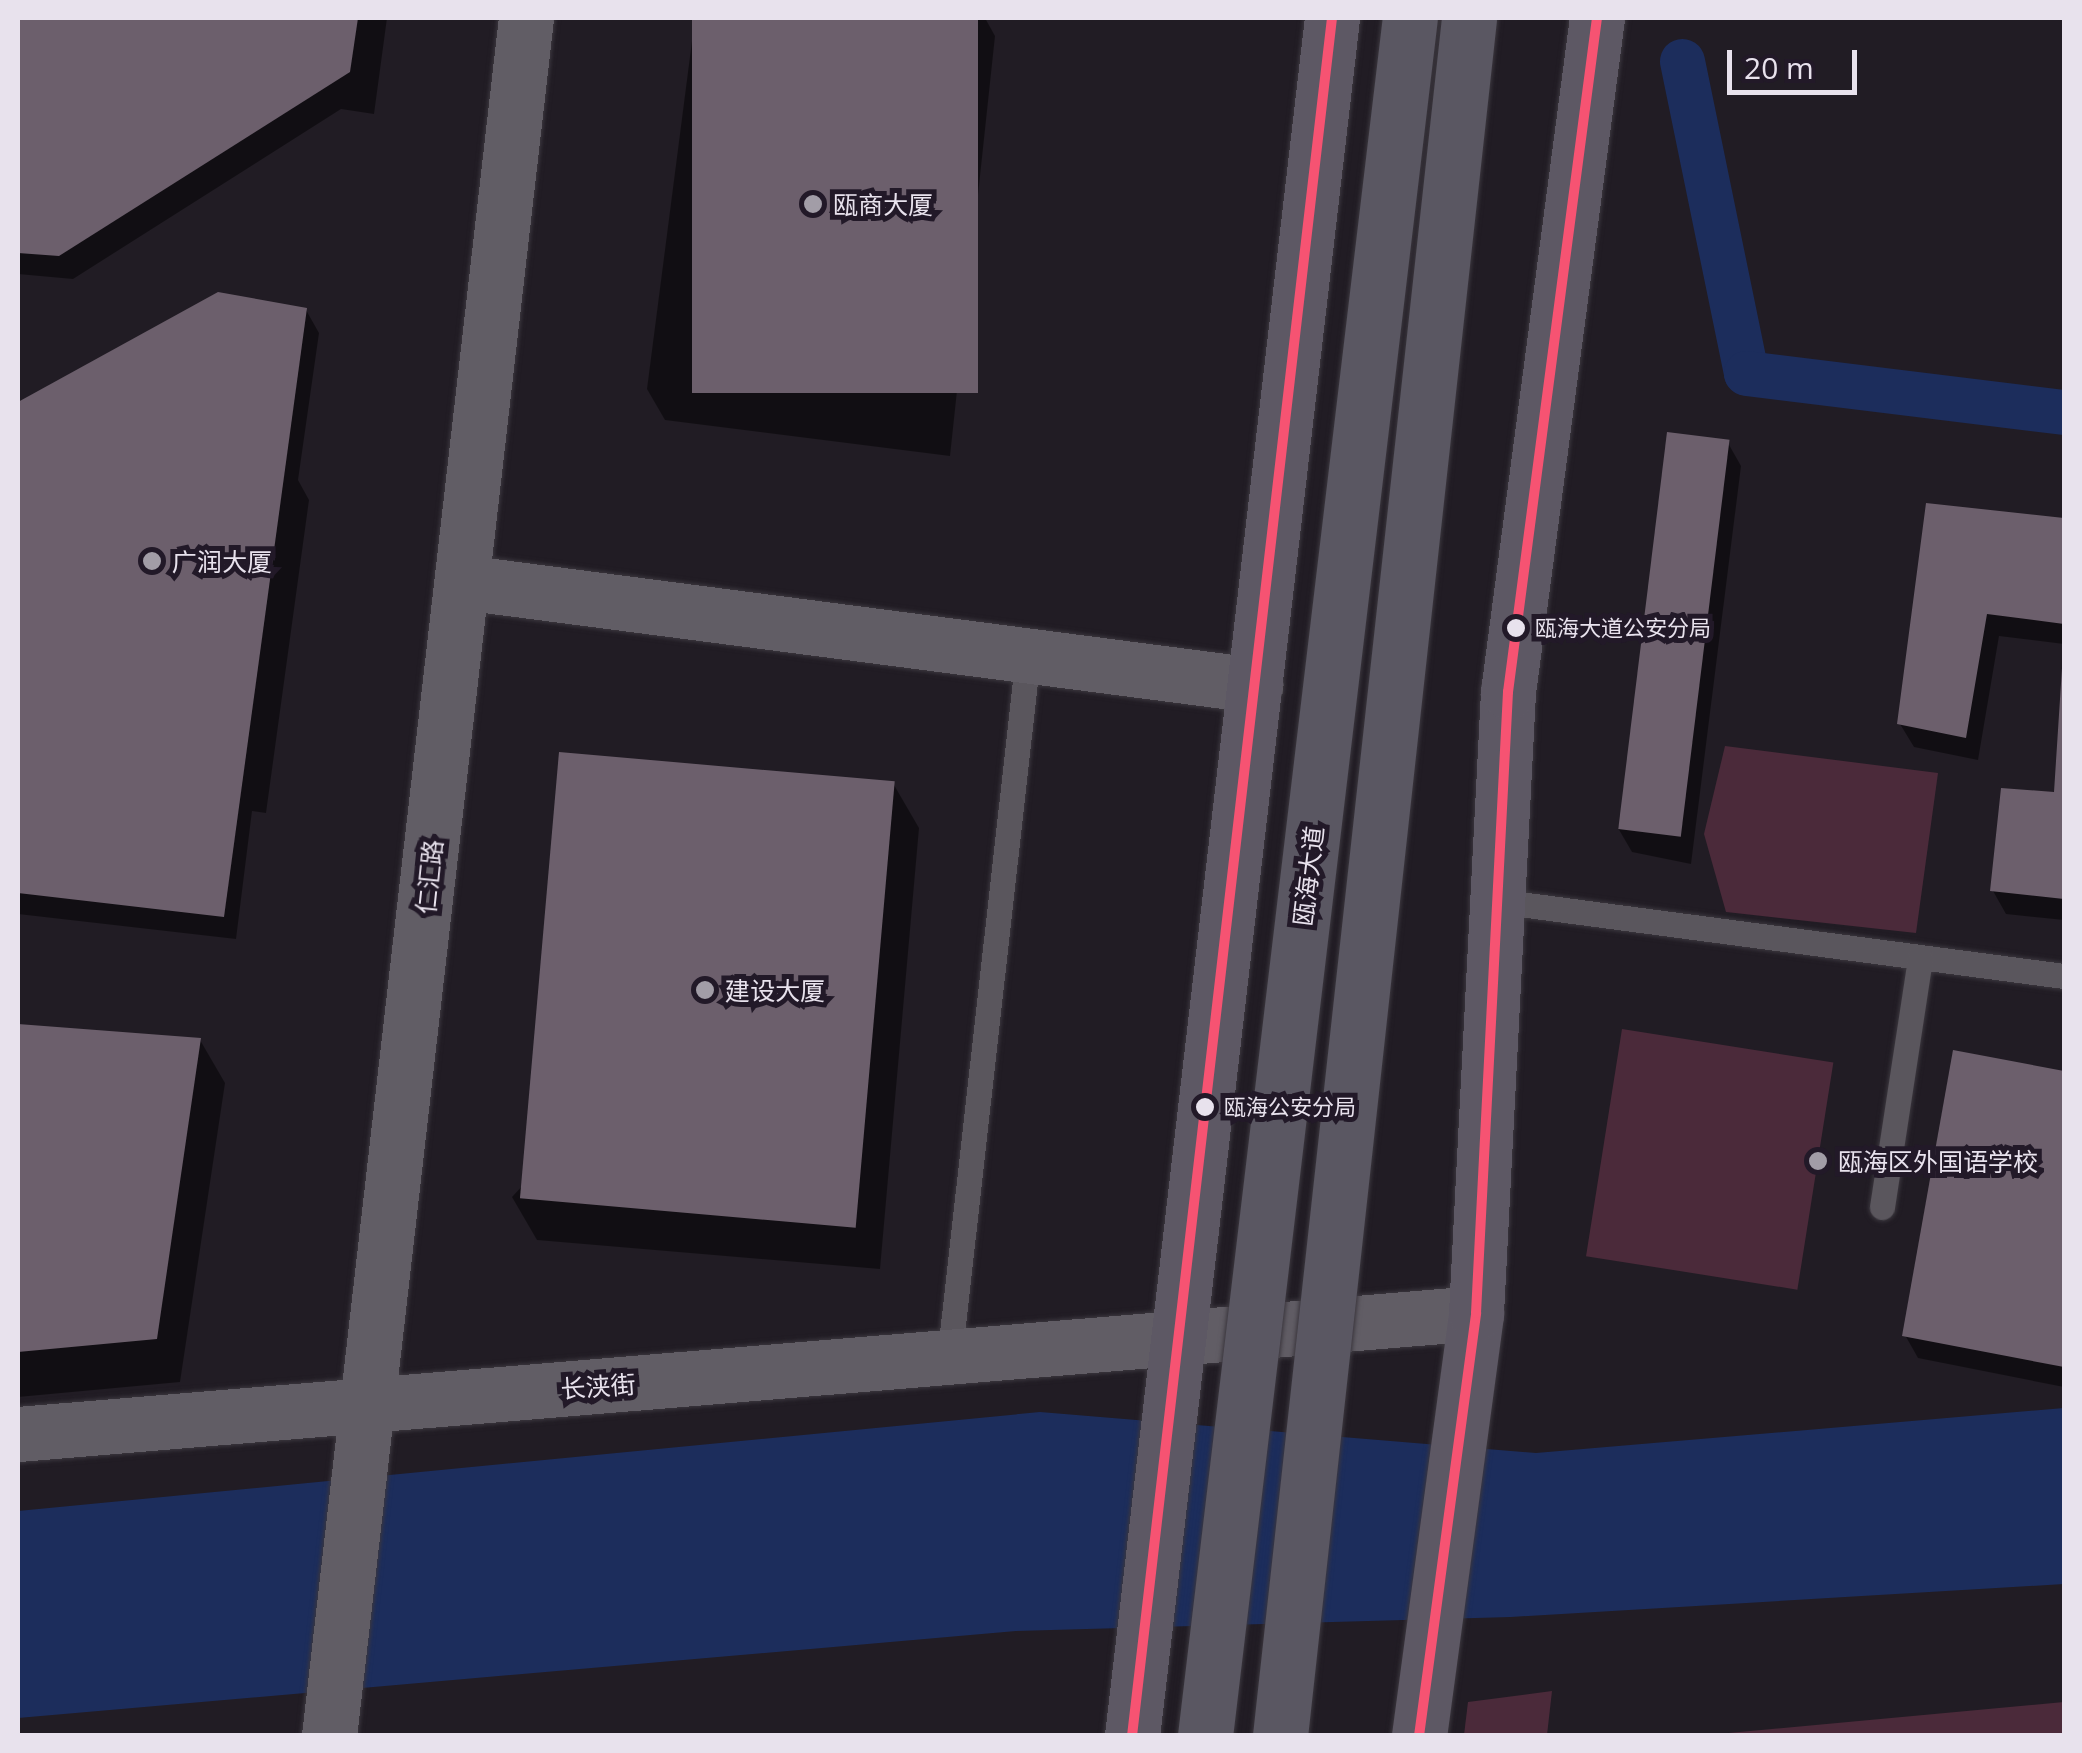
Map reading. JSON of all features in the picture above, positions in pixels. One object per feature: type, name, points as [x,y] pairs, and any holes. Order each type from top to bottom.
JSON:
[{"type":"highway","name":"瓯海大道","points":[[1205,1736],[1410,18]]},
{"type":"highway","points":[[1280,1736],[1469,18]]},
{"type":"main road","points":[[1132,1736],[1332,18]]},
{"type":"main road","points":[[1419,1736],[1476,1313],[1508,692],[1597,18]]},
{"type":"street","name":"仁汇路","points":[[332,1713],[526,18]]},
{"type":"street","points":[[462,582],[1254,685]]},
{"type":"street","name":"长浃街","points":[[18,1434],[368,1403],[1178,1343],[1476,1313]]},
{"type":"lane","points":[[949,1360],[1028,655]]},
{"type":"lane","points":[[1497,901],[2064,976]]},
{"type":"lane","points":[[1882,1207],[1920,958]]},
{"type":"shaded area","points":[[1725,746],[1938,773],[1916,933],[1726,912],[1704,834]]},
{"type":"shaded area","points":[[1622,1029],[1833,1062],[1797,1290],[1586,1256]]},
{"type":"shaded area","points":[[1552,1691],[1547,1735],[1464,1735],[1468,1702]]},
{"type":"shaded area","points":[[2064,1702],[2064,1735],[1707,1735]]},
{"type":"water","points":[[2064,1408],[2064,1584],[1511,1617],[1016,1631],[18,1718],[18,1511],[1040,1412],[1536,1453]]},
{"type":"building","points":[[18,18],[358,18],[350,72],[59,256],[18,253]]},
{"type":"building","name":"瓯商大厦","points":[[692,18],[978,18],[978,393],[692,393]]},
{"type":"building","points":[[218,292],[307,308],[224,917],[18,893],[18,402]]},
{"type":"building","points":[[1667,432],[1730,440],[1681,837],[1618,829]]},
{"type":"building","points":[[1926,503],[2064,518],[2064,624],[1987,614],[1966,738],[1897,724]]},
{"type":"building","points":[[2064,637],[2064,899],[1990,891],[2001,788],[2054,792]]},
{"type":"building","name":"建设大厦","points":[[559,752],[895,781],[856,1228],[520,1198]]},
{"type":"building","points":[[18,1024],[201,1038],[157,1339],[18,1352]]},
{"type":"building","points":[[1953,1050],[2064,1071],[2064,1367],[1902,1336]]},
{"type":"waterway","points":[[1682,61],[1746,373],[2064,412]]},
{"type":"transit line","points":[[1132,1736],[1332,18]]},
{"type":"transit line","points":[[1419,1736],[1476,1313],[1508,692],[1597,18]]},
{"type":"place","name":"瓯商大厦","points":[[813,204]]},
{"type":"place","name":"广润大厦","points":[[152,561]]},
{"type":"place","name":"瓯海大道公安分局","points":[[1516,628]]},
{"type":"place","name":"建设大厦","points":[[705,990]]},
{"type":"place","name":"瓯海公安分局","points":[[1205,1107]]},
{"type":"place","name":"瓯海区外国语学校","points":[[1818,1161]]}]
